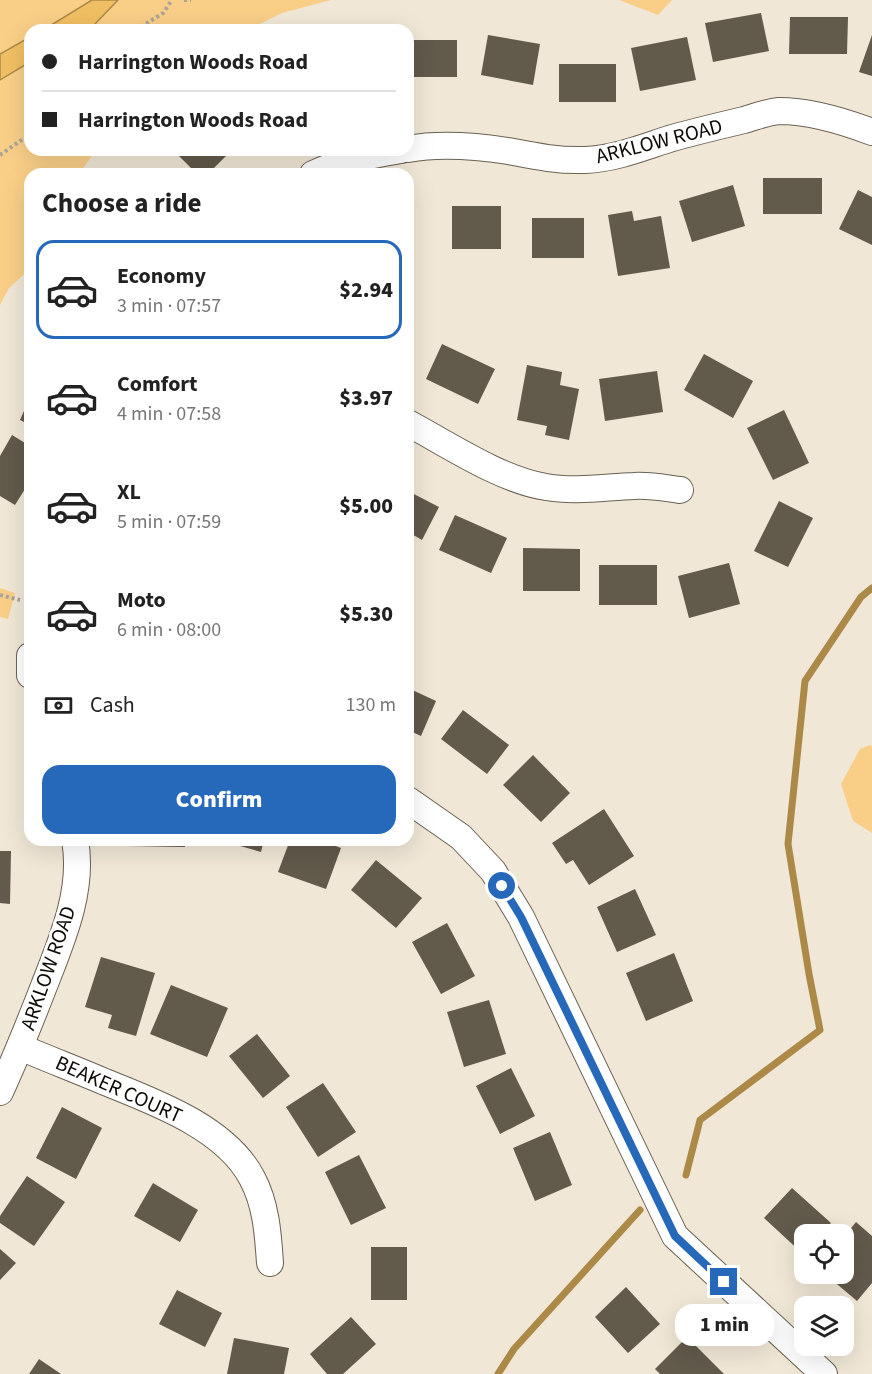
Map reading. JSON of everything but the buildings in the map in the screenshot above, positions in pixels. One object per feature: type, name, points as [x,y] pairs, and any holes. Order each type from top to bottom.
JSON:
[{"type":"street","name":"ARKLOW ROAD","points":[[414,148],[436,145],[471,147],[542,158],[588,160],[616,156],[669,139],[776,111],[820,116],[872,132]]},
{"type":"street","points":[[330,168],[369,156]]},
{"type":"street","points":[[414,426],[486,466],[523,482],[570,489],[637,485],[680,490]]},
{"type":"street","points":[[414,804],[461,837],[493,871],[521,917],[675,1236],[824,1374]]},
{"type":"street","name":"ARKLOW ROAD","points":[[0,1092],[66,929],[77,877],[76,846]]},
{"type":"street","name":"BEAKER COURT","points":[[20,1047],[158,1103],[205,1130],[233,1151],[252,1176],[263,1201],[270,1263]]},
{"type":"path","points":[[146,24],[163,14],[172,0]]},
{"type":"path","points":[[184,0],[191,0]]},
{"type":"path","points":[[0,155],[24,138]]},
{"type":"path","points":[[0,596],[20,600]]},
{"type":"shaded area","points":[[0,0],[331,0],[282,13],[260,24],[24,24],[24,156],[92,156],[83,168],[24,168],[24,274],[9,288],[0,305]]},
{"type":"shaded area","points":[[92,0],[118,0],[95,24],[53,24]]},
{"type":"shaded area","points":[[619,0],[672,0],[658,15]]},
{"type":"shaded area","points":[[24,40],[24,66],[0,80],[0,54]]},
{"type":"shaded area","points":[[0,588],[15,593],[8,619],[0,617]]},
{"type":"shaded area","points":[[872,746],[872,833],[853,821],[841,784],[860,749]]},
{"type":"waterway","points":[[686,1175],[700,1120],[820,1030],[788,844],[805,681],[861,597],[872,588]]},
{"type":"waterway","points":[[498,1374],[514,1349],[640,1210]]},
{"type":"route","points":[[502,886],[521,917],[675,1236],[724,1282]]}]
